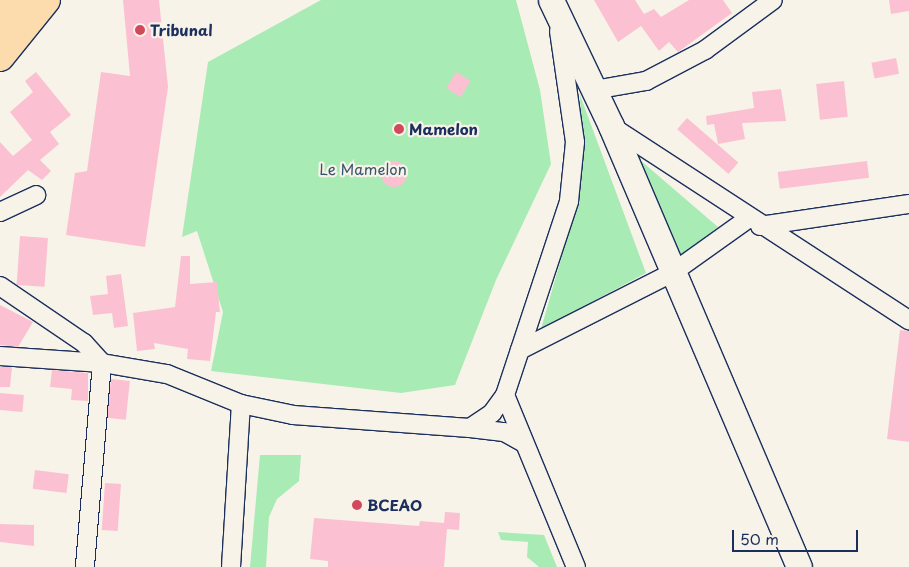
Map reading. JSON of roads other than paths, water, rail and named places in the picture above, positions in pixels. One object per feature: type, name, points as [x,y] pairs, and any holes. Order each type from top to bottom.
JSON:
[{"type":"main road","points":[[0,23],[18,0]]},
{"type":"main road","points":[[0,56],[46,0]]},
{"type":"street","points":[[594,90],[646,81],[705,50],[773,0]]},
{"type":"street","points":[[554,8],[611,126],[672,273],[799,567]]},
{"type":"street","points":[[470,428],[492,413],[505,396],[569,201],[575,142],[554,8]]},
{"type":"street","points":[[611,126],[754,222],[909,320]]},
{"type":"street","points":[[0,212],[36,195]]},
{"type":"street","points":[[520,350],[672,273],[754,222],[909,204]]},
{"type":"street","points":[[0,286],[84,343],[102,363],[85,567]]},
{"type":"street","points":[[0,356],[102,363],[167,374],[241,404],[293,415],[504,432],[522,442]]},
{"type":"street","points":[[505,396],[522,442],[576,567]]},
{"type":"street","points":[[231,567],[241,404]]},
{"type":"place","name":"Tribunal","points":[[140,30]]},
{"type":"place","name":"Mamelon","points":[[399,129]]},
{"type":"place","name":"BCEAO","points":[[357,505]]},
{"type":"park label","name":"Le Mamelon","points":[[363,169]]}]
